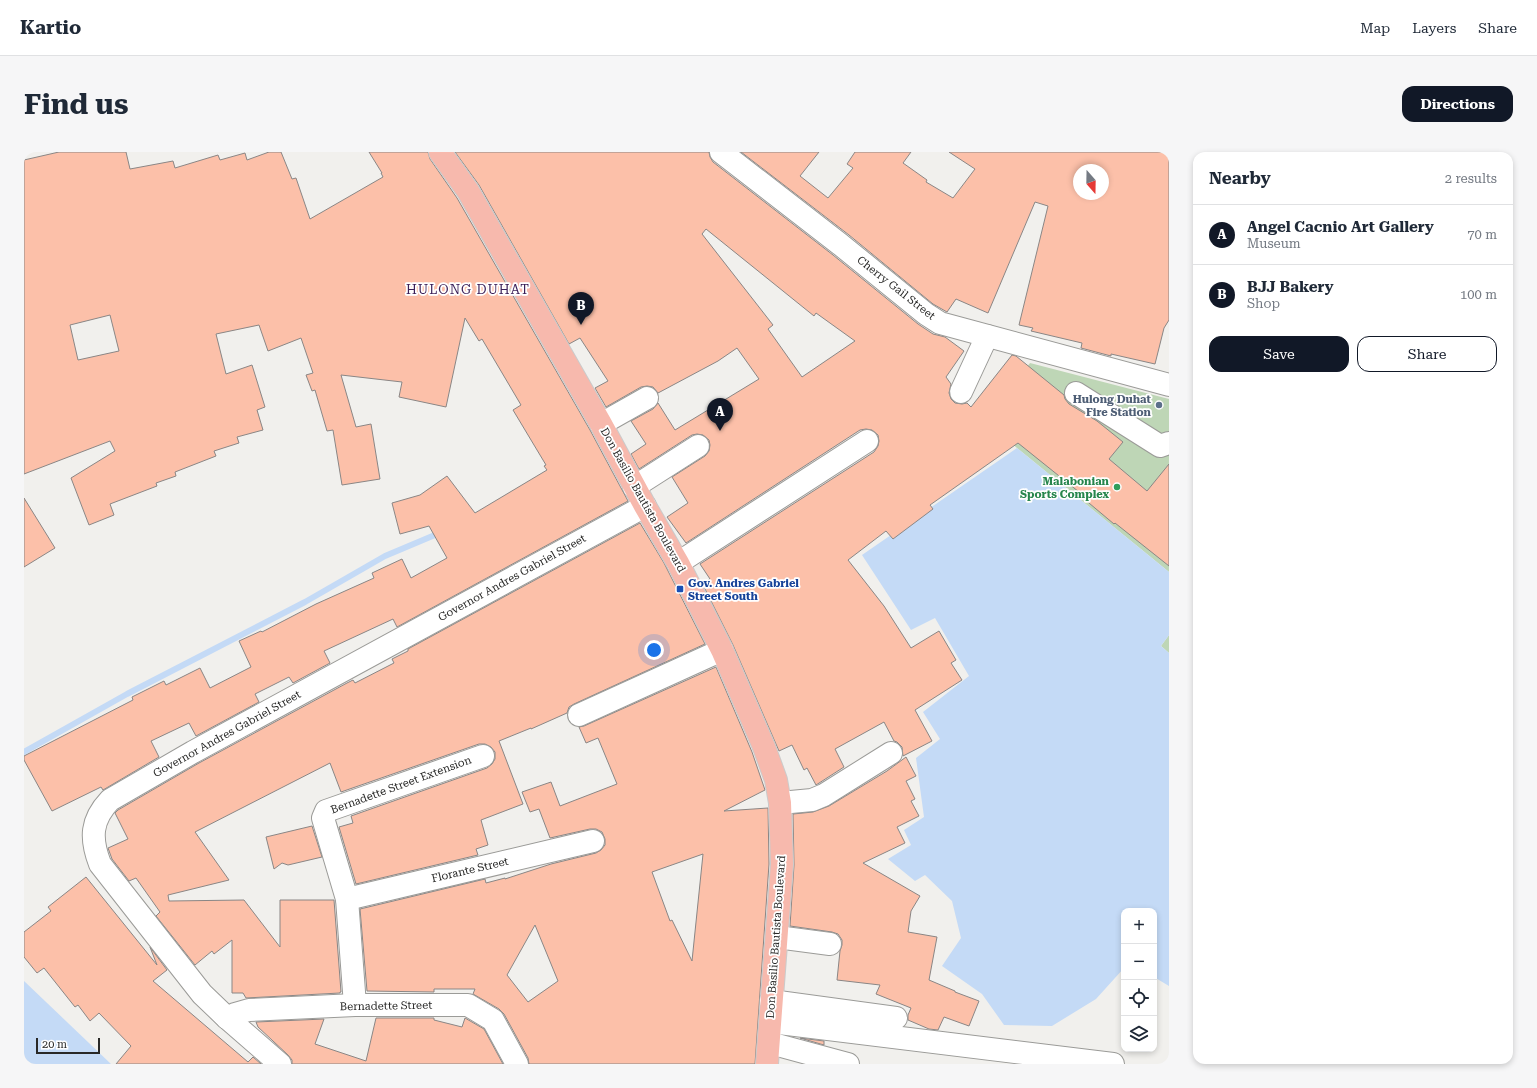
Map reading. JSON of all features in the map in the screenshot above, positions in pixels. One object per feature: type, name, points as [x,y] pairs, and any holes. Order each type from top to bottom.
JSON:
[{"type":"main road","name":"Don Basilio Bautista Boulevard","points":[[440,152],[468,191],[601,424],[634,487],[678,563],[722,650],[764,747],[776,780],[780,803],[782,864],[771,1001],[768,1064]]},
{"type":"street","name":"Cherry Gail Street","points":[[721,152],[841,245],[926,314],[940,323],[1169,385]]},
{"type":"street","points":[[961,392],[987,336]]},
{"type":"street","points":[[1076,394],[1160,446],[1169,443]]},
{"type":"street","points":[[601,424],[647,398]]},
{"type":"street","points":[[678,563],[867,441]]},
{"type":"street","points":[[634,487],[698,446]]},
{"type":"street","name":"Governor Andres Gabriel Street","points":[[280,1064],[202,994],[100,864],[96,853],[93,830],[102,808],[110,800],[193,752],[645,506]]},
{"type":"street","points":[[579,715],[722,650]]},
{"type":"street","points":[[780,803],[812,800],[824,795],[891,753]]},
{"type":"street","name":"Bernadette Street Extension","points":[[355,1005],[347,899],[324,826],[323,818],[326,811],[483,756]]},
{"type":"street","name":"Florante Street","points":[[347,899],[593,841]]},
{"type":"street","points":[[777,938],[830,944]]},
{"type":"street","points":[[771,1001],[896,1018]]},
{"type":"street","name":"Bernadette Street","points":[[227,1018],[249,1010],[355,1005],[468,1005],[493,1020],[517,1064]]},
{"type":"street","points":[[770,1032],[848,1064]]},
{"type":"street","points":[[770,1032],[1113,1064]]},
{"type":"green space","name":"Malabonian Sports Complex","points":[[1030,363],[1169,399],[1169,572],[1017,448],[986,420]]},
{"type":"green space","points":[[1169,635],[1169,653],[1161,646]]},
{"type":"water","points":[[1017,448],[1169,572],[1169,635],[1161,646],[1169,653],[1169,986],[1157,979],[1157,908],[1121,908],[1121,971],[1096,999],[1052,1026],[1004,1025],[982,994],[942,966],[961,938],[952,901],[925,875],[915,881],[888,859],[911,845],[904,830],[924,817],[916,758],[940,739],[923,712],[969,676],[935,618],[911,630],[862,555]]},
{"type":"water","points":[[24,981],[111,1064],[24,1064]]},
{"type":"building","points":[[59,152],[126,152],[130,169],[173,161],[175,168],[218,155],[220,160],[245,153],[247,160],[269,152],[281,152],[292,179],[296,178],[310,219],[383,177],[369,152],[428,152],[430,159],[457,198],[590,430],[628,501],[397,627],[393,619],[324,651],[330,663],[293,683],[289,677],[255,694],[259,702],[196,736],[189,723],[151,741],[159,757],[103,790],[101,787],[52,811],[24,760],[24,756],[133,700],[132,697],[164,681],[166,685],[200,668],[210,688],[251,667],[239,641],[261,631],[262,632],[316,604],[374,578],[372,573],[402,559],[411,578],[447,558],[429,526],[400,534],[392,503],[420,495],[447,476],[475,513],[547,470],[544,466],[546,465],[513,410],[521,405],[482,339],[479,341],[465,318],[446,407],[399,397],[402,382],[341,375],[356,427],[371,424],[380,479],[342,485],[333,430],[327,431],[315,390],[312,391],[306,375],[313,373],[301,338],[268,351],[259,325],[216,334],[226,374],[252,365],[265,407],[257,410],[263,430],[237,437],[239,443],[214,451],[216,456],[175,472],[176,476],[156,483],[157,486],[110,504],[114,515],[89,525],[71,478],[115,451],[110,441],[24,474],[24,160]],"holes":[[[110,315],[119,351],[78,360],[70,325]]]},
{"type":"building","points":[[455,152],[709,152],[713,162],[833,255],[918,324],[933,334],[945,337],[964,351],[946,377],[951,384],[949,393],[951,399],[955,403],[967,403],[971,407],[1012,355],[1016,356],[1064,395],[1069,404],[1097,421],[1123,442],[1109,459],[1147,491],[1169,464],[1169,566],[1115,523],[1114,524],[1083,498],[1084,496],[1018,443],[930,505],[933,509],[893,539],[886,531],[848,560],[884,606],[911,648],[939,631],[956,660],[951,663],[962,680],[915,710],[932,741],[903,756],[902,747],[894,741],[884,722],[835,749],[844,767],[816,785],[807,768],[804,770],[792,745],[779,751],[733,645],[702,583],[710,579],[700,564],[874,452],[878,446],[878,435],[872,430],[860,430],[686,543],[667,517],[688,503],[672,477],[705,456],[709,451],[709,440],[703,435],[692,435],[639,469],[631,454],[646,444],[631,421],[653,409],[658,403],[675,430],[759,379],[737,348],[718,361],[658,393],[653,387],[641,387],[606,407],[595,388],[608,381],[580,338],[569,344],[479,185]],"holes":[[[706,229],[814,316],[816,313],[855,341],[802,377],[768,329],[773,325],[702,234]]]},
{"type":"building","points":[[741,152],[819,152],[800,176],[828,198],[853,168],[847,164],[855,152],[911,152],[903,163],[927,180],[926,182],[953,198],[975,169],[949,152],[1169,152],[1169,320],[1164,328],[1155,364],[1111,354],[1111,356],[1081,348],[1082,343],[1031,331],[1033,328],[1019,325],[1048,206],[1035,202],[988,313],[956,299],[947,312],[933,304],[849,235]]},
{"type":"building","points":[[24,498],[55,548],[24,567]]},
{"type":"building","points":[[640,523],[664,563],[705,644],[574,704],[569,707],[567,713],[499,741],[523,804],[481,820],[488,845],[476,849],[478,855],[356,884],[339,827],[353,823],[351,816],[487,768],[495,759],[495,752],[491,747],[485,744],[479,744],[341,792],[330,763],[195,832],[229,880],[168,895],[169,901],[244,900],[280,947],[280,900],[334,900],[341,992],[246,998],[243,993],[232,993],[232,940],[214,954],[212,951],[195,965],[156,916],[160,912],[136,878],[129,881],[112,859],[108,848],[128,839],[115,813],[118,810],[199,763],[347,683],[353,680],[355,683],[394,663],[392,659],[408,651],[408,649]]},
{"type":"building","points":[[716,667],[752,752],[765,790],[724,811],[768,808],[769,864],[755,1064],[529,1064],[528,1058],[504,1014],[499,1009],[473,994],[475,989],[434,989],[434,992],[367,991],[360,909],[485,879],[486,883],[505,879],[551,864],[596,853],[601,850],[605,845],[605,839],[602,832],[596,829],[550,838],[539,809],[530,812],[522,792],[551,782],[560,806],[617,784],[598,738],[586,743],[579,727]],"holes":[[[703,854],[692,961],[672,920],[670,921],[652,872]],[[535,925],[558,981],[528,1002],[507,975]]]},
{"type":"building","points":[[906,757],[916,776],[906,781],[915,799],[911,801],[919,816],[897,827],[905,843],[863,863],[920,896],[911,911],[908,932],[937,937],[929,980],[979,1001],[969,1026],[944,1017],[938,1030],[929,1029],[908,1020],[908,1015],[911,1008],[876,994],[880,985],[837,980],[842,945],[842,940],[838,934],[790,926],[794,865],[793,814],[813,812],[829,806],[887,771]]},
{"type":"building","points":[[312,826],[322,857],[288,865],[282,863],[274,869],[266,837]]},
{"type":"building","points":[[86,877],[157,965],[150,947],[167,970],[153,981],[248,1062],[253,1057],[261,1064],[116,1064],[131,1046],[99,1013],[90,1021],[78,1005],[75,1007],[44,968],[37,973],[24,957],[24,932],[51,911],[48,907]]},
{"type":"building","points":[[376,1018],[434,1018],[434,1020],[462,1027],[465,1018],[484,1029],[503,1064],[292,1064],[292,1060],[288,1055],[258,1027],[256,1022],[324,1019],[315,1044],[366,1061]]},
{"type":"building","points":[[800,1038],[824,1041],[824,1045]]},
{"type":"waterway","points":[[24,752],[127,694],[305,602],[385,556],[442,532]]},
{"type":"place","name":"BJJ Bakery","points":[[581,325]]},
{"type":"place","name":"Hulong Duhat Fire Station","points":[[1159,405]]},
{"type":"place","name":"Angel Cacnio Art Gallery","points":[[720,431]]},
{"type":"place","name":"Malabonian Sports Complex","points":[[1117,487]]},
{"type":"place","name":"Gov. Andres Gabriel Street South","points":[[680,589]]},
{"type":"district","name":"HULONG DUHAT","points":[[468,289]]}]
